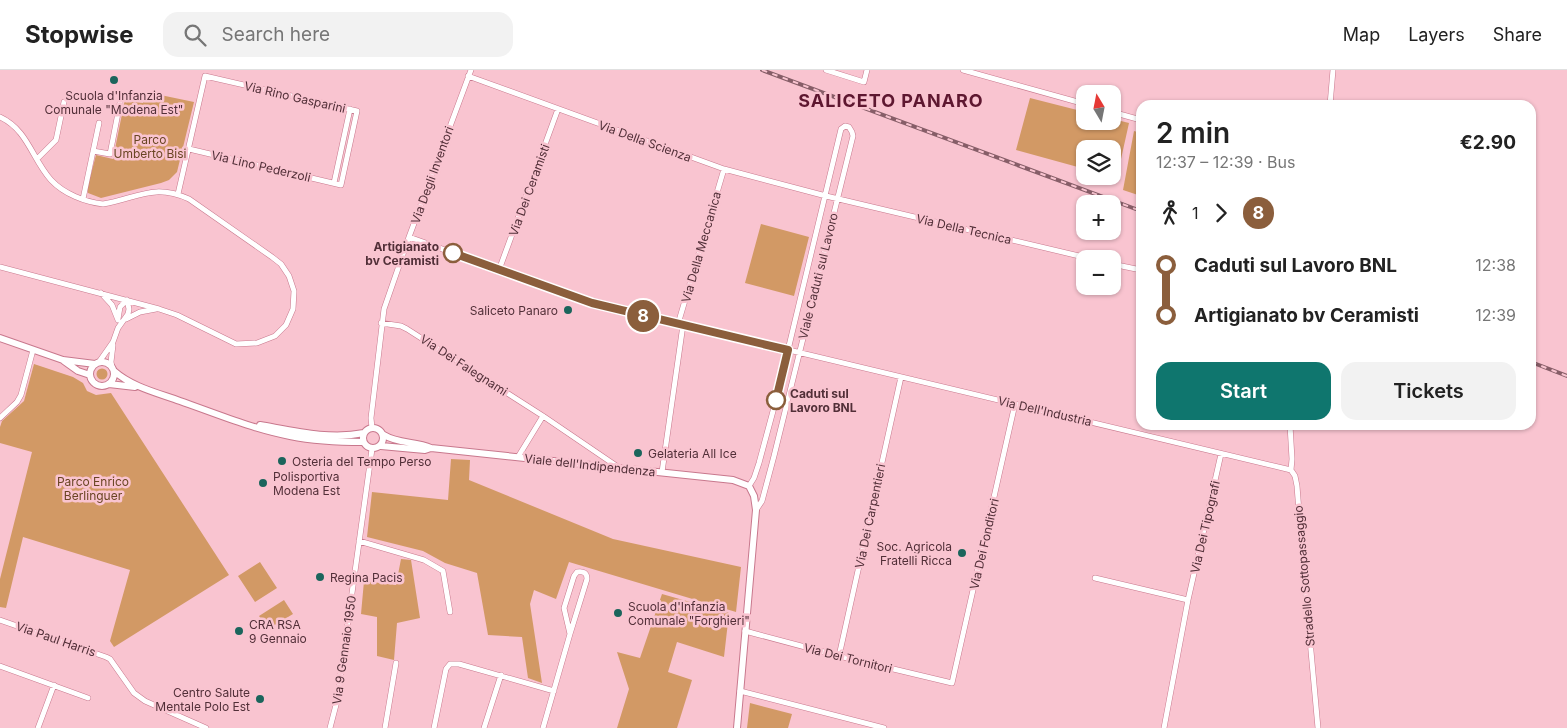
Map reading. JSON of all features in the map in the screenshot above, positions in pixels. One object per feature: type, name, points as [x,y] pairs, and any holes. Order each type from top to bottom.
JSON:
[{"type":"street","name":"Via Degli Inventori","points":[[372,428],[371,418],[384,309],[471,70]]},
{"type":"street","points":[[826,70],[864,82],[867,70]]},
{"type":"street","points":[[963,70],[1076,101]]},
{"type":"street","points":[[1331,100],[1334,70]]},
{"type":"street","name":"Via Rino Gasparini","points":[[178,194],[205,76],[357,111]]},
{"type":"street","name":"Via Della Scienza","points":[[468,76],[724,169],[826,196]]},
{"type":"street","points":[[37,159],[56,140],[64,102]]},
{"type":"street","points":[[93,151],[110,154],[120,103]]},
{"type":"street","points":[[334,183],[350,109]]},
{"type":"street","name":"Via Dei Ceramisti","points":[[499,270],[558,109]]},
{"type":"street","name":"Via Lino Pederzoli","points":[[189,149],[341,185],[357,111]]},
{"type":"street","points":[[1121,114],[1136,119]]},
{"type":"street","points":[[0,117],[20,132],[50,179],[67,192],[83,200],[103,204],[146,192],[157,191],[178,194],[189,199],[281,264],[290,276],[294,291],[293,309],[286,325],[274,336],[257,343],[242,344],[232,342],[190,321],[159,309],[0,267]]},
{"type":"street","points":[[83,200],[99,124]]},
{"type":"street","name":"Viale Caduti sul Lavoro","points":[[737,728],[756,510],[754,496],[749,486],[759,463],[776,400],[842,129],[844,126],[850,127],[852,136],[774,456],[762,501],[756,510]]},
{"type":"street","name":"Via Della Meccanica","points":[[662,472],[680,325],[724,169]]},
{"type":"street","name":"Viale Caduti sul Lavoro","points":[[826,196],[837,199]]},
{"type":"street","name":"Via Della Tecnica","points":[[837,199],[1076,255]]},
{"type":"street","points":[[409,237],[592,303],[788,350]]},
{"type":"street","points":[[1121,266],[1136,269]]},
{"type":"street","points":[[101,293],[121,320]]},
{"type":"street","points":[[121,320],[128,314],[127,300]]},
{"type":"street","points":[[110,384],[114,378],[111,359],[113,342],[121,320],[120,307],[127,300]]},
{"type":"street","points":[[121,320],[136,313],[159,309]]},
{"type":"street","name":"Via Dei Falegnami","points":[[381,323],[401,326],[407,329],[620,468]]},
{"type":"street","points":[[0,338],[63,360],[80,363],[108,363],[121,377],[141,387],[239,422],[292,437],[323,441],[364,442]]},
{"type":"street","points":[[113,342],[91,368],[90,375],[92,380],[96,384],[104,386],[110,384],[141,387]]},
{"type":"street","points":[[0,418],[17,402],[21,395],[33,350]]},
{"type":"street","name":"Viale Caduti sul Lavoro","points":[[788,350],[799,353]]},
{"type":"street","name":"Via Dell'Industria","points":[[799,353],[1291,470]]},
{"type":"street","points":[[63,360],[90,375]]},
{"type":"street","name":"Via Dei Carpentieri","points":[[839,656],[901,377]]},
{"type":"street","name":"Via Dei Fonditori","points":[[952,683],[1015,404]]},
{"type":"street","points":[[518,457],[543,416]]},
{"type":"street","points":[[239,422],[322,435],[364,433],[372,428],[378,429],[384,435],[384,441],[381,446],[372,449],[367,447],[364,442],[364,433]]},
{"type":"street","name":"Stradello Sottopassaggio","points":[[1290,430],[1291,470],[1295,476],[1297,486],[1302,563],[1318,728]]},
{"type":"street","name":"Viale dell'Indipendenza","points":[[384,435],[394,440],[423,444],[431,448],[733,480],[749,486]]},
{"type":"street","name":"Viale dell'Indipendenza","points":[[381,446],[425,450],[431,448]]},
{"type":"street","name":"Via 9 Gennaio 1950","points":[[330,728],[336,701],[372,449]]},
{"type":"street","name":"Via Dei Tipografi","points":[[1164,728],[1188,600],[1221,454]]},
{"type":"street","points":[[359,541],[424,560],[443,571],[450,612]]},
{"type":"street","points":[[543,728],[587,579],[585,572],[577,572],[574,576],[564,608],[570,634]]},
{"type":"street","points":[[1095,578],[1188,600]]},
{"type":"street","name":"Via Paul Harris","points":[[0,620],[106,656],[134,693],[145,701],[206,728]]},
{"type":"street","name":"Via Dei Tornitori","points":[[745,631],[952,683]]},
{"type":"street","points":[[385,728],[396,663]]},
{"type":"street","points":[[434,728],[446,669],[450,664],[459,664],[554,691]]},
{"type":"street","points":[[0,666],[88,698]]},
{"type":"street","points":[[484,728],[501,675]]},
{"type":"street","points":[[38,728],[54,685]]},
{"type":"street","points":[[740,692],[884,728]]},
{"type":"green space","name":"Parco Umberto Bisi","points":[[146,92],[194,102],[177,172],[169,180],[161,183],[101,198],[88,193],[87,189],[96,155],[113,159],[125,99],[143,103]]},
{"type":"green space","points":[[1030,98],[1076,110],[1076,130],[1121,130],[1121,121],[1129,123],[1121,159],[1121,140],[1076,140],[1076,167],[1016,150]]},
{"type":"green space","points":[[1134,131],[1136,132],[1136,194],[1123,190]]},
{"type":"green space","points":[[761,224],[809,237],[794,296],[745,283]]},
{"type":"green space","name":"Parco Enrico Berlinguer","points":[[34,364],[73,377],[83,383],[87,391],[96,395],[111,393],[229,575],[114,647],[110,641],[130,570],[23,537],[6,608],[0,607],[0,579],[32,452],[0,443],[0,427],[2,421],[24,401]]},
{"type":"green space","points":[[102,368],[108,374],[102,380],[96,374]]},
{"type":"green space","points":[[451,459],[470,460],[469,480],[613,539],[741,567],[736,612],[569,562],[556,599],[534,590],[530,604],[542,683],[528,678],[522,637],[488,635],[477,573],[445,563],[423,551],[367,537],[372,492],[448,500]]},
{"type":"green space","points":[[401,559],[411,560],[420,618],[397,623],[394,660],[377,656],[377,617],[361,614],[364,581],[396,585]]},
{"type":"green space","points":[[260,562],[277,588],[255,602],[238,576]]},
{"type":"green space","points":[[662,594],[729,613],[724,657],[677,642],[668,672],[692,680],[677,728],[617,728],[629,689],[617,652],[640,658]]},
{"type":"green space","points":[[284,600],[293,614],[268,629],[259,616]]},
{"type":"green space","points":[[750,703],[792,714],[788,728],[747,728]]},
{"type":"railway","points":[[762,70],[1136,209]]},
{"type":"railway","points":[[1536,364],[1567,376]]},
{"type":"bus line","name":"8","points":[[453,253],[592,303],[788,350],[776,400]]},
{"type":"place","name":"Scuola d'Infanzia Comunale \"Modena Est\"","points":[[114,80]]},
{"type":"place","name":"Artigianato bv Ceramisti","points":[[453,253]]},
{"type":"place","name":"Saliceto Panaro","points":[[568,310]]},
{"type":"place","name":"Caduti sul Lavoro BNL","points":[[776,400]]},
{"type":"place","name":"Gelateria All Ice","points":[[638,453]]},
{"type":"place","name":"Osteria del Tempo Perso","points":[[282,461]]},
{"type":"place","name":"Polisportiva Modena Est","points":[[263,483]]},
{"type":"place","name":"Soc. Agricola Fratelli Ricca","points":[[962,553]]},
{"type":"place","name":"Regina Pacis","points":[[320,577]]},
{"type":"place","name":"Scuola d'Infanzia Comunale \"Forghieri\"","points":[[618,613]]},
{"type":"place","name":"CRA RSA 9 Gennaio","points":[[239,631]]},
{"type":"place","name":"Centro Salute Mentale Polo Est","points":[[260,699]]},
{"type":"district","name":"SALICETO PANARO","points":[[891,100]]}]
